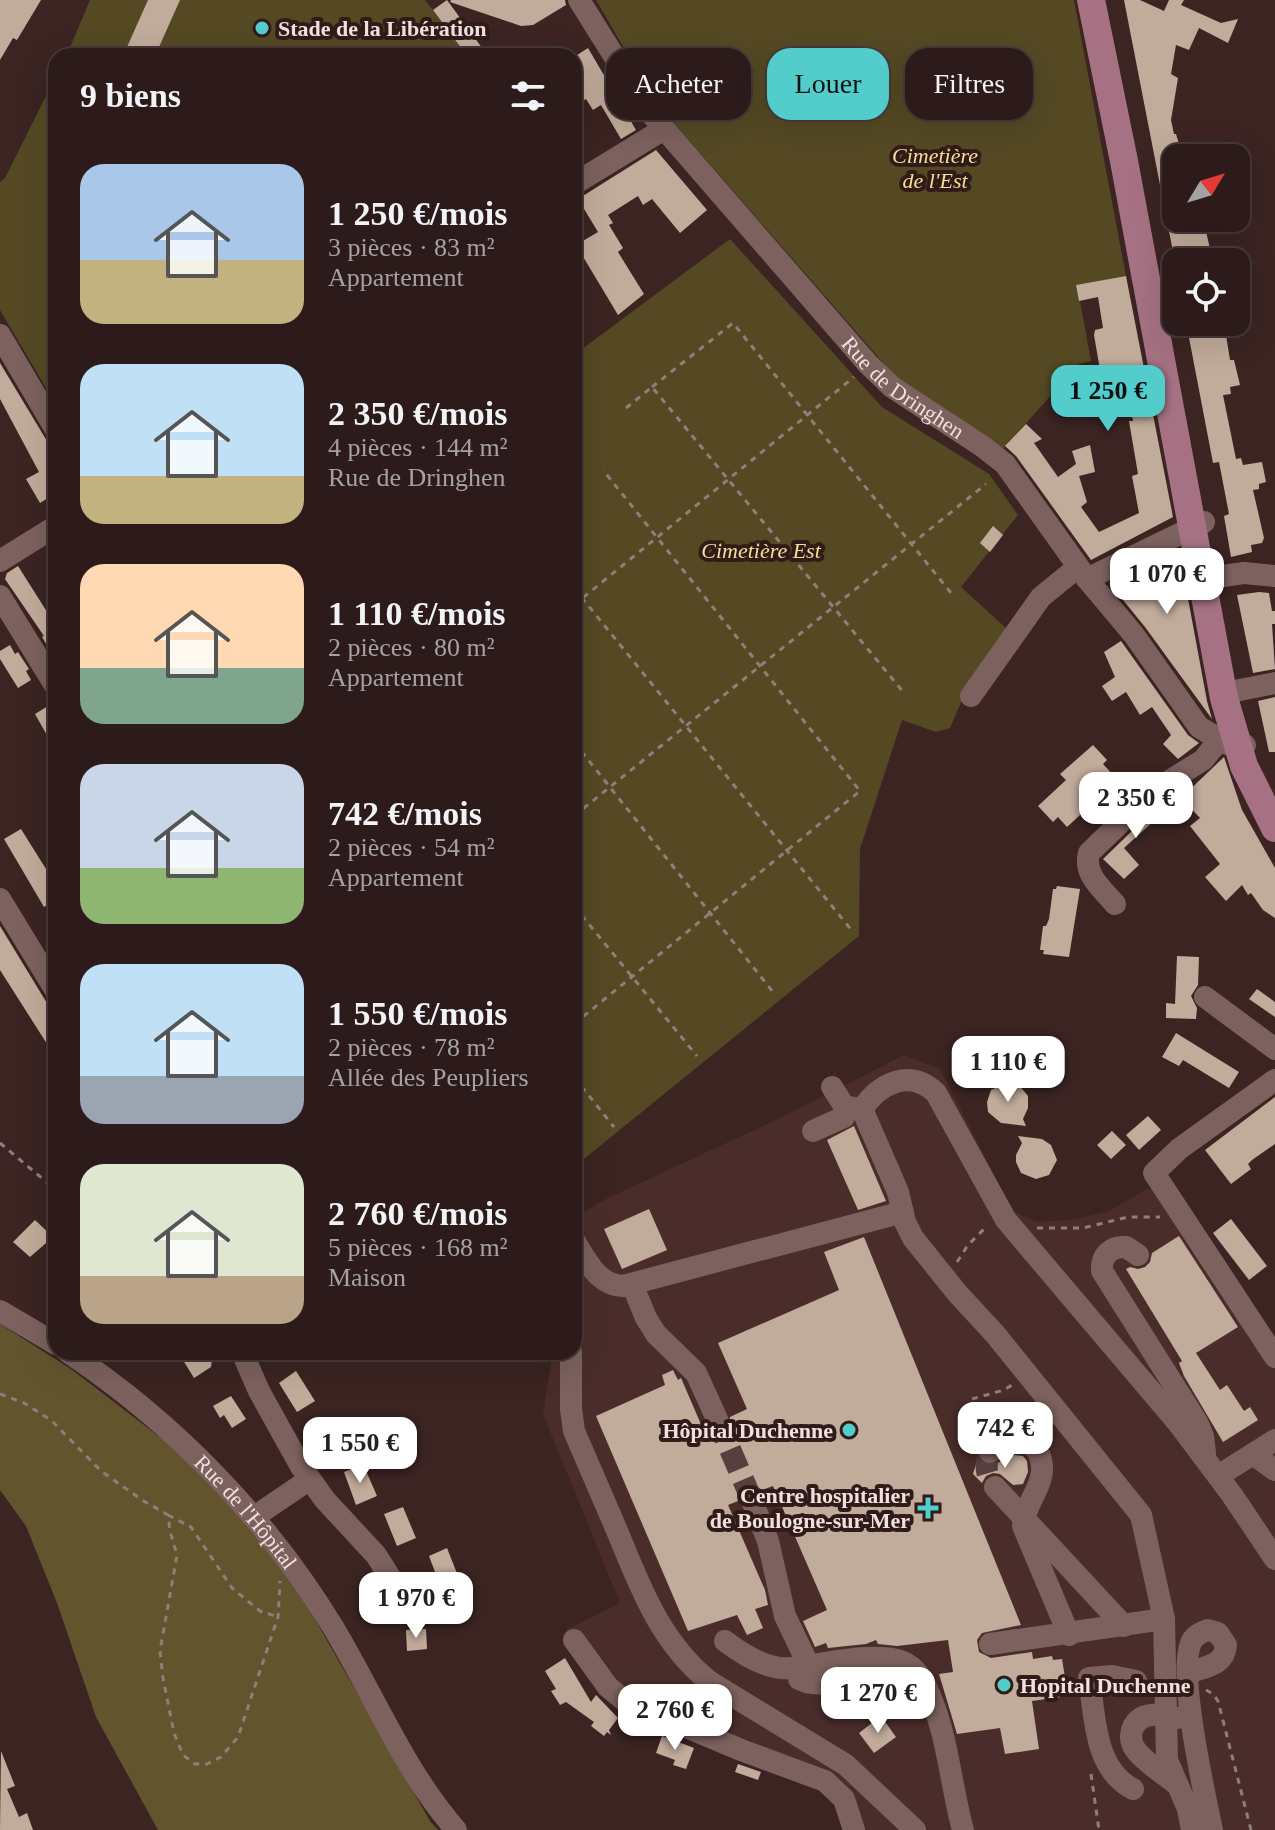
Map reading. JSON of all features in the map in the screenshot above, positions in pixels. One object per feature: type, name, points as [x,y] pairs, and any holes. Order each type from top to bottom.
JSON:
[{"type":"main road","points":[[1091,0],[1208,578],[1235,691],[1233,743]]},
{"type":"main road","points":[[1106,0],[1198,526]]},
{"type":"main road","points":[[1208,578],[1233,743],[1270,819]]},
{"type":"street","name":"Rue de Dringhen","points":[[579,0],[642,102],[868,364],[892,387],[1005,464],[1199,727],[1233,743]]},
{"type":"street","points":[[582,179],[664,129]]},
{"type":"street","points":[[0,335],[48,416]]},
{"type":"street","points":[[971,696],[1048,590],[1198,526]]},
{"type":"street","points":[[0,561],[48,531]]},
{"type":"street","points":[[1208,578],[1244,573],[1275,576]]},
{"type":"street","points":[[0,596],[48,674]]},
{"type":"street","points":[[1235,691],[1275,683]]},
{"type":"street","points":[[1115,904],[1091,873],[1087,862],[1089,853],[1153,791],[1233,743]]},
{"type":"street","points":[[0,899],[48,978]]},
{"type":"street","points":[[1205,997],[1275,1049]]},
{"type":"street","points":[[813,1131],[844,1117],[889,1084],[911,1080],[930,1088],[941,1100],[996,1205],[1159,1400],[1212,1468],[1275,1559]]},
{"type":"street","points":[[1275,1080],[1179,1149],[1154,1173],[1275,1357]]},
{"type":"street","points":[[832,1087],[838,1100],[855,1108],[898,1192],[913,1238],[1025,1370],[1141,1515],[1174,1657],[1175,1692],[1167,1760],[1186,1802],[1192,1830]]},
{"type":"street","points":[[582,1256],[606,1282],[616,1286],[632,1284],[903,1212]]},
{"type":"street","points":[[1138,1255],[1126,1247],[1114,1248],[1104,1257],[1102,1271],[1197,1422],[1212,1468]]},
{"type":"street","points":[[632,1284],[656,1334],[696,1373],[717,1419]]},
{"type":"street","points":[[0,1311],[48,1339]]},
{"type":"street","name":"Rue de l'Hôpital","points":[[78,1360],[167,1428],[210,1469],[287,1558],[342,1642],[406,1763],[456,1830]]},
{"type":"street","points":[[246,1360],[265,1403],[310,1479],[376,1555],[398,1590]]},
{"type":"street","points":[[571,1360],[574,1431],[643,1594],[672,1644],[710,1682],[846,1765],[915,1830]]},
{"type":"street","points":[[990,1452],[999,1444],[1016,1439],[1029,1443],[1038,1453],[1042,1464],[1041,1475],[1023,1520],[1024,1533],[1069,1635]]},
{"type":"street","points":[[1212,1468],[1253,1454],[1275,1440]]},
{"type":"street","points":[[1253,1454],[1275,1470]]},
{"type":"street","points":[[254,1517],[310,1479]]},
{"type":"street","points":[[995,1487],[1124,1626]]},
{"type":"street","points":[[751,1498],[768,1541],[785,1616],[803,1671]]},
{"type":"street","points":[[990,1644],[1164,1619]]},
{"type":"street","points":[[1197,1678],[1224,1657],[1226,1645],[1218,1633],[1204,1631],[1190,1643],[1187,1686],[1212,1830]]},
{"type":"street","points":[[574,1640],[608,1687],[625,1701],[741,1750],[825,1781],[844,1799],[854,1830]]},
{"type":"street","points":[[725,1641],[748,1659],[803,1671],[895,1659],[914,1669],[930,1696],[944,1738],[963,1830]]},
{"type":"street","points":[[1133,1789],[1118,1779],[1107,1764],[1089,1678],[1112,1676],[1136,1681]]},
{"type":"street","points":[[1171,1716],[1155,1714],[1142,1717],[1134,1727],[1131,1739],[1137,1751],[1175,1783]]},
{"type":"street","points":[[1171,1716],[1204,1830]]},
{"type":"path","points":[[626,408],[733,323],[951,593]]},
{"type":"path","points":[[853,932],[582,598],[868,364]]},
{"type":"path","points":[[652,387],[904,693]]},
{"type":"path","points":[[582,1018],[860,791],[603,470]]},
{"type":"path","points":[[582,810],[986,484]]},
{"type":"path","points":[[582,752],[773,992]]},
{"type":"path","points":[[582,916],[697,1056]]},
{"type":"path","points":[[582,1087],[614,1127]]},
{"type":"path","points":[[0,1143],[48,1183]]},
{"type":"path","points":[[943,1276],[984,1229],[1083,1228],[1144,1215],[1183,1219]]},
{"type":"path","points":[[972,1399],[1008,1388],[1025,1370]]},
{"type":"path","points":[[0,1394],[24,1403],[52,1421],[101,1471],[142,1500],[191,1527],[232,1588],[260,1611],[278,1617]]},
{"type":"path","points":[[168,1515],[177,1555],[160,1651],[174,1733],[183,1755],[195,1764],[207,1764],[221,1757],[238,1737],[278,1617],[278,1592],[287,1558]]},
{"type":"path","points":[[1197,1678],[1218,1701],[1251,1830]]},
{"type":"shaded area","name":"Centre hospitalier de Boulogne-sur-Mer","points":[[904,1055],[940,1069],[1012,1210],[1036,1222],[1071,1220],[1107,1212],[1147,1189],[1176,1192],[1275,1339],[1275,1830],[867,1830],[817,1786],[584,1671],[566,1630],[620,1603],[543,1414],[552,1360],[582,1360],[582,1213]]},
{"type":"shaded area","points":[[0,1324],[48,1354],[48,1360],[57,1360],[71,1369],[174,1448],[229,1505],[292,1579],[438,1830],[158,1830],[96,1717],[57,1603],[26,1526],[0,1490]]},
{"type":"green space","name":"Stade de la Libération","points":[[90,0],[425,0],[461,48],[68,48]]},
{"type":"green space","name":"Cimetière de l'Est","points":[[596,0],[1074,0],[1126,276],[1077,285],[1091,361],[1079,364],[1003,449],[899,381],[671,120],[751,120],[751,48],[624,48]]},
{"type":"green space","points":[[48,92],[48,391],[0,310],[0,182],[5,178]]},
{"type":"green space","name":"Cimetière Est","points":[[730,239],[882,407],[989,474],[1018,515],[961,587],[1007,629],[962,700],[950,728],[936,732],[902,720],[860,849],[859,936],[582,1161],[582,349]]},
{"type":"building","points":[[0,0],[41,0],[17,40],[13,38],[0,60]]},
{"type":"building","points":[[148,0],[180,0],[159,48],[127,48]]},
{"type":"building","points":[[447,0],[482,48],[461,48],[433,10]]},
{"type":"building","points":[[451,0],[565,0],[566,5],[533,25],[521,26]]},
{"type":"building","points":[[1124,0],[1140,0],[1164,11],[1169,0],[1184,0],[1181,5],[1221,23],[1238,19],[1228,43],[1199,28],[1189,50],[1176,45],[1171,74],[1178,78],[1171,120],[1179,144],[1162,144],[1162,195]]},
{"type":"building","points":[[588,48],[606,79],[606,114],[601,105],[593,110],[586,99],[582,101],[582,52]]},
{"type":"building","points":[[610,120],[630,120],[636,130],[621,139]]},
{"type":"building","points":[[656,150],[707,210],[680,233],[652,199],[643,205],[638,196],[608,215],[613,223],[609,225],[623,248],[618,252],[644,294],[618,315],[582,255],[582,241],[598,232],[582,206],[582,196]]},
{"type":"building","points":[[1169,232],[1206,232],[1210,248],[1172,248]]},
{"type":"building","points":[[1126,276],[1173,517],[1091,560],[1016,456],[1005,446],[1026,424],[1042,439],[1034,443],[1058,477],[1076,464],[1072,451],[1090,445],[1095,472],[1079,476],[1087,502],[1081,507],[1099,532],[1139,513],[1132,476],[1138,474],[1127,390],[1119,395],[1117,385],[1103,387],[1094,335],[1095,330],[1103,328],[1098,297],[1079,301],[1076,285]]},
{"type":"building","points":[[1189,336],[1226,336],[1230,360],[1234,360],[1240,385],[1230,387],[1231,394],[1223,395],[1236,459],[1241,458],[1243,465],[1262,462],[1266,482],[1253,490],[1264,538],[1262,543],[1251,545],[1252,552],[1231,557],[1224,516],[1229,514],[1219,462],[1213,463]]},
{"type":"building","points":[[0,363],[48,443],[48,498],[40,503],[26,479],[39,472],[0,399]]},
{"type":"building","points":[[993,526],[1003,535],[990,552],[980,543]]},
{"type":"building","points":[[1179,550],[1207,701],[1212,719],[1110,584]]},
{"type":"building","points":[[18,566],[48,613],[48,647],[44,636],[5,579],[7,573]]},
{"type":"building","points":[[1269,593],[1272,611],[1275,611],[1275,624],[1272,624],[1275,669],[1253,673],[1237,595]]},
{"type":"building","points":[[1121,641],[1188,735],[1199,743],[1178,759],[1163,744],[1171,735],[1152,707],[1140,715],[1126,692],[1112,701],[1102,686],[1115,677],[1104,652]]},
{"type":"building","points":[[10,645],[29,669],[26,671],[31,680],[18,688],[0,659],[0,651]]},
{"type":"building","points":[[1275,697],[1275,752],[1269,752],[1258,701]]},
{"type":"building","points":[[48,706],[48,737],[35,714]]},
{"type":"building","points":[[1093,745],[1107,760],[1103,764],[1114,776],[1095,793],[1099,797],[1067,827],[1058,817],[1053,822],[1038,806],[1066,780],[1060,774]]},
{"type":"building","points":[[1224,757],[1242,810],[1275,868],[1275,918],[1263,910],[1251,893],[1248,895],[1242,885],[1226,901],[1205,877],[1220,864],[1190,826],[1200,818],[1181,798]]},
{"type":"building","points":[[1183,789],[1186,792],[1124,848],[1139,865],[1124,879],[1103,859],[1162,802]]},
{"type":"building","points":[[21,829],[48,872],[48,904],[44,907],[4,839]]},
{"type":"building","points":[[1057,886],[1080,889],[1069,957],[1043,954],[1044,950],[1040,950],[1043,926],[1049,919],[1053,889]]},
{"type":"building","points":[[0,926],[48,1005],[48,1045],[0,970]]},
{"type":"building","points":[[1177,956],[1199,957],[1198,985],[1191,996],[1197,1008],[1196,1019],[1166,1018],[1166,1003],[1175,1004]]},
{"type":"building","points":[[1257,989],[1275,1002],[1275,1017],[1249,999]]},
{"type":"building","points":[[1176,1033],[1239,1072],[1229,1088],[1183,1060],[1179,1066],[1162,1057]]},
{"type":"building","points":[[1007,1082],[1019,1085],[1028,1096],[1028,1108],[1023,1119],[1026,1126],[1001,1123],[988,1112],[991,1090]]},
{"type":"building","points":[[1275,1097],[1275,1144],[1252,1160],[1248,1164],[1251,1169],[1231,1184],[1205,1150]]},
{"type":"building","points":[[1148,1116],[1161,1130],[1139,1150],[1126,1135]]},
{"type":"building","points":[[854,1126],[886,1201],[858,1210],[827,1140]]},
{"type":"building","points":[[1112,1131],[1126,1145],[1111,1159],[1097,1145]]},
{"type":"building","points":[[1018,1136],[1042,1139],[1051,1145],[1057,1160],[1049,1175],[1036,1179],[1021,1173],[1016,1162],[1022,1143]]},
{"type":"building","points":[[649,1209],[667,1250],[622,1269],[604,1229]]},
{"type":"building","points":[[1231,1219],[1267,1266],[1249,1280],[1213,1233]]},
{"type":"building","points":[[35,1220],[48,1232],[48,1241],[30,1257],[13,1242]]},
{"type":"building","points":[[1179,1236],[1238,1327],[1196,1353],[1220,1390],[1227,1385],[1244,1411],[1250,1407],[1258,1420],[1223,1442],[1184,1376],[1179,1363],[1182,1361],[1126,1269],[1145,1267],[1152,1253]]},
{"type":"building","name":"Hôpital Duchenne","points":[[864,1237],[1021,1625],[982,1633],[977,1640],[979,1652],[991,1658],[1032,1652],[1033,1659],[1052,1656],[1053,1660],[1062,1659],[1068,1696],[1032,1701],[1039,1749],[1005,1754],[1000,1728],[957,1734],[939,1674],[953,1672],[948,1640],[897,1646],[878,1644],[876,1640],[866,1644],[828,1648],[826,1643],[815,1647],[803,1621],[827,1610],[773,1486],[762,1490],[754,1484],[745,1485],[740,1490],[738,1501],[728,1505],[765,1590],[768,1605],[755,1609],[763,1628],[747,1635],[737,1615],[688,1631],[596,1416],[665,1385],[662,1375],[673,1370],[678,1380],[681,1378],[703,1429],[706,1427],[715,1433],[723,1431],[729,1426],[730,1417],[747,1409],[718,1343],[839,1290],[824,1252]]},
{"type":"building","points":[[183,1360],[212,1360],[211,1367],[194,1378]]},
{"type":"building","points":[[296,1371],[315,1401],[297,1412],[279,1383]]},
{"type":"building","points":[[231,1396],[246,1419],[232,1428],[224,1415],[220,1418],[213,1406]]},
{"type":"building","points":[[327,1421],[340,1452],[321,1459],[309,1429]]},
{"type":"building","points":[[1015,1455],[1023,1456],[1027,1461],[1028,1472],[1023,1484],[1013,1485],[1000,1474],[993,1473],[986,1476],[982,1483],[973,1474],[978,1458],[991,1466]]},
{"type":"building","points":[[363,1464],[377,1496],[356,1505],[344,1472]]},
{"type":"building","points":[[403,1507],[416,1538],[397,1546],[384,1514]]},
{"type":"building","points":[[447,1548],[460,1581],[441,1588],[429,1556]]},
{"type":"building","points":[[426,1629],[427,1649],[407,1651],[406,1630]]},
{"type":"building","points":[[565,1658],[591,1702],[596,1695],[618,1718],[609,1730],[611,1735],[607,1732],[604,1736],[591,1726],[594,1722],[566,1702],[560,1705],[551,1691],[556,1689],[545,1671]]},
{"type":"building","points":[[881,1716],[896,1737],[874,1753],[859,1733]]},
{"type":"building","points":[[662,1736],[694,1748],[686,1769],[673,1765],[675,1760],[656,1753]]},
{"type":"building","points":[[1,1751],[15,1786],[7,1789],[19,1817],[27,1813],[33,1830],[0,1830]]},
{"type":"building","points":[[738,1764],[761,1772],[758,1780],[735,1772]]},
{"type":"tunnel","points":[[717,1419],[751,1498]]},
{"type":"tunnel","points":[[990,1452],[987,1470],[995,1487]]},
{"type":"place","name":"Stade de la Libération","points":[[262,28]]},
{"type":"place","name":"Hôpital Duchenne","points":[[849,1430]]},
{"type":"place","name":"Centre hospitalier de Boulogne-sur-Mer","points":[[928,1508]]},
{"type":"place","name":"Hopital Duchenne","points":[[1004,1685]]}]
